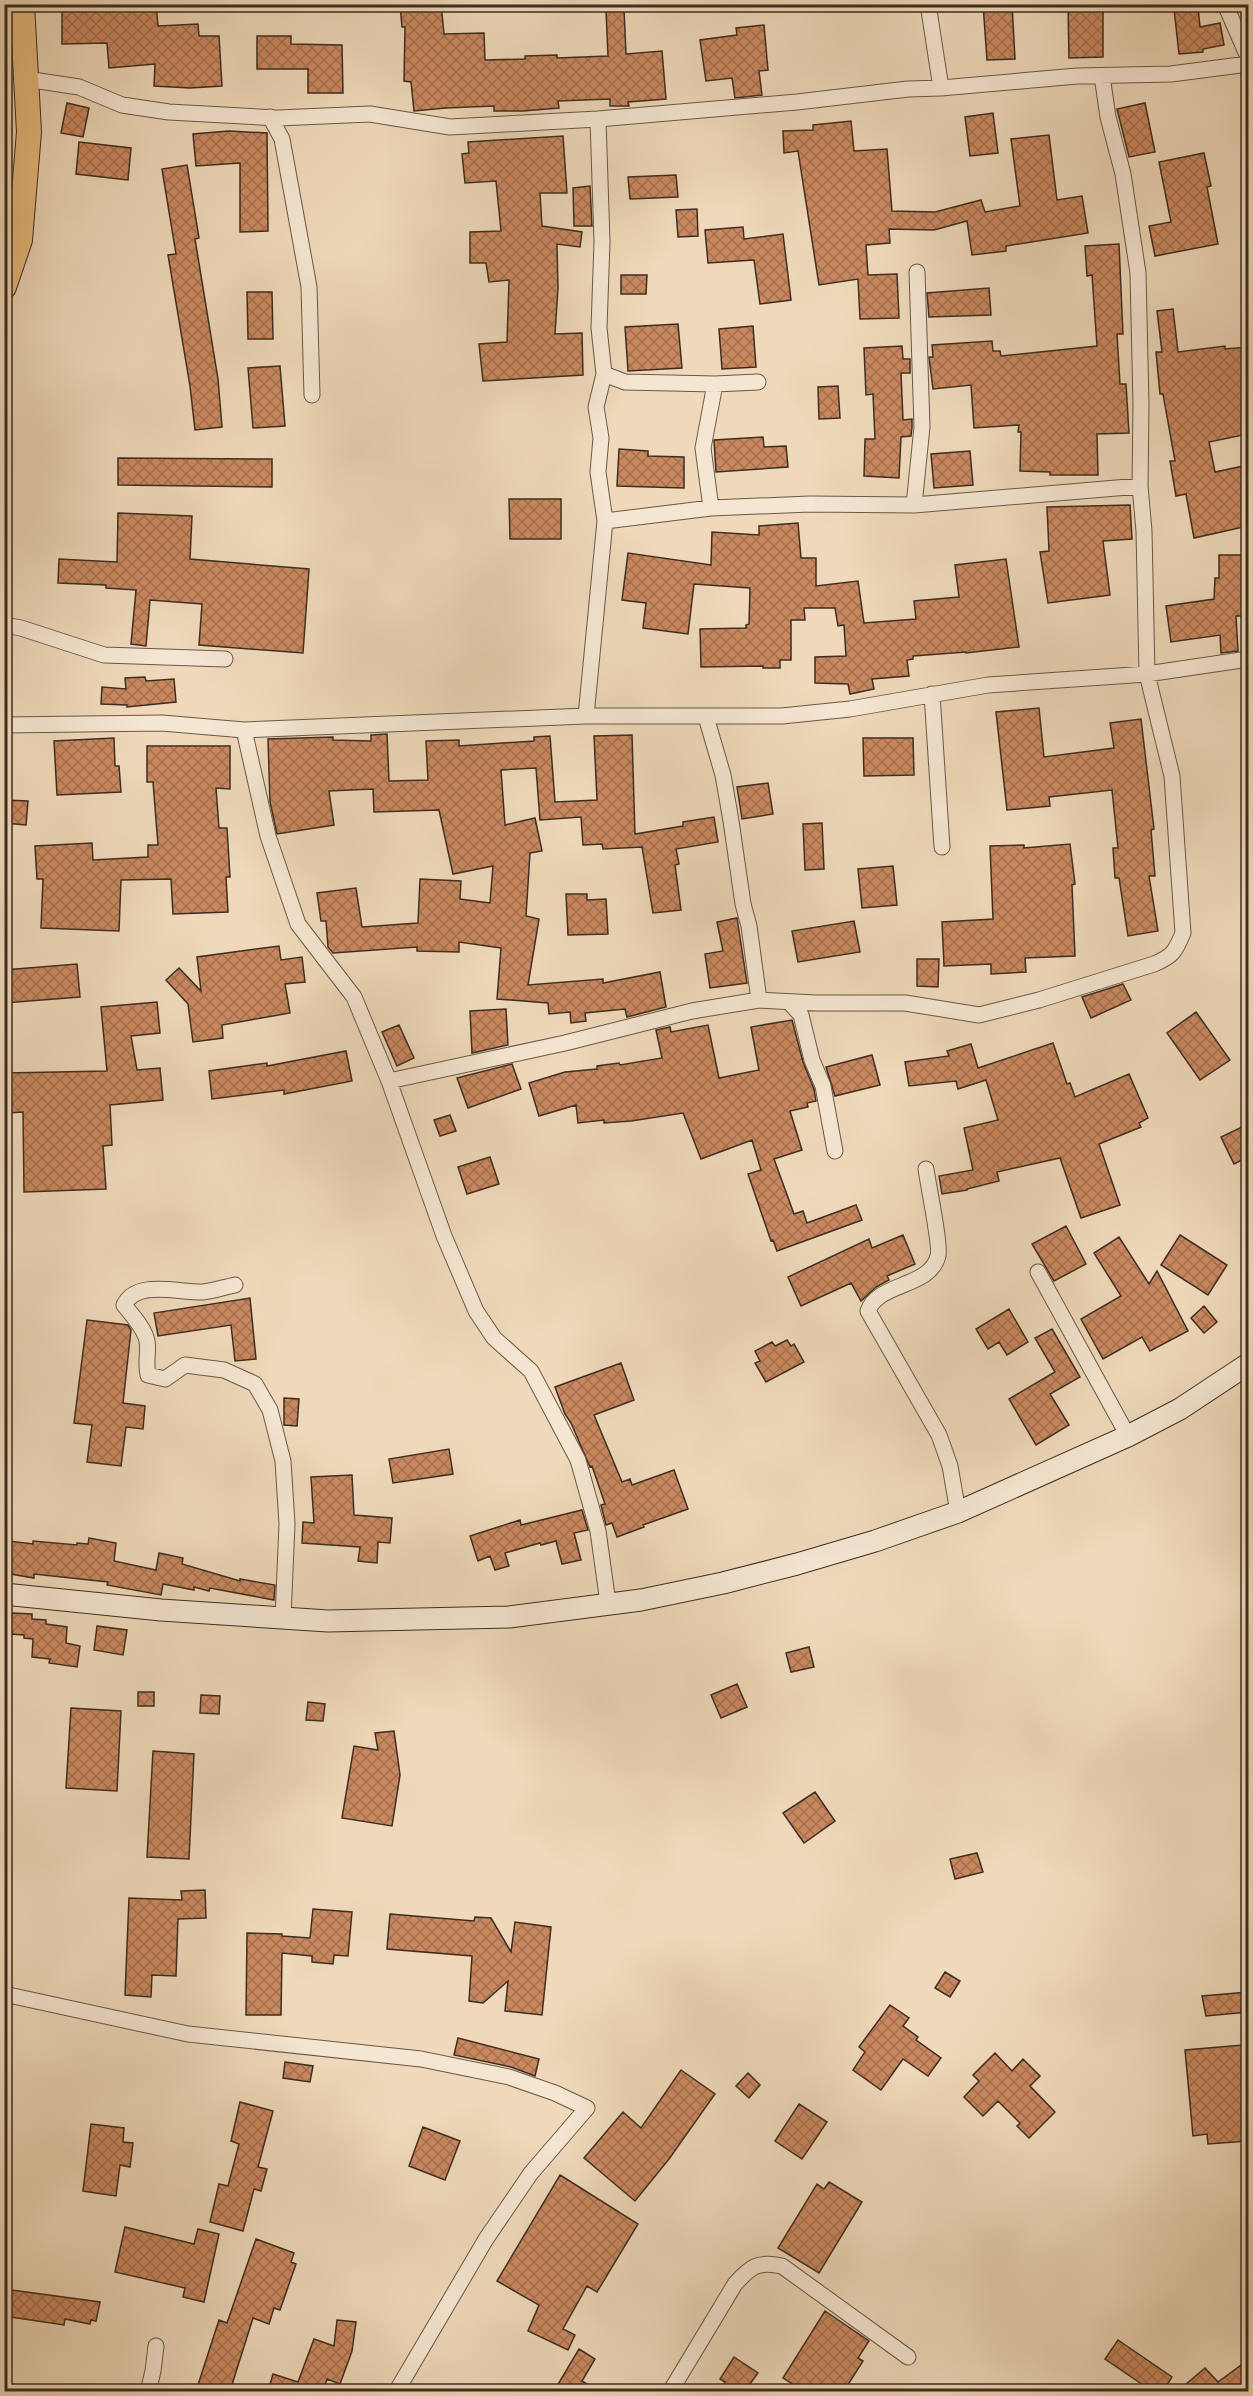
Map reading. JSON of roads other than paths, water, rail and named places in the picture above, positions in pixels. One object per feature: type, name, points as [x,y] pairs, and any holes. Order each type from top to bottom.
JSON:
[{"type":"highway","points":[[4,287],[29,132],[22,4]]},
{"type":"main road","points":[[4,1594],[162,1611],[328,1621],[509,1617],[641,1600],[733,1581],[874,1541],[958,1512],[1128,1436],[1180,1409],[1248,1364]]},
{"type":"street","points":[[928,4],[941,88]]},
{"type":"street","points":[[1225,4],[1248,57]]},
{"type":"street","points":[[26,79],[79,87],[122,105],[170,112],[270,117],[369,114],[450,127],[598,119],[797,102],[908,89],[1077,76],[1171,74],[1248,64]]},
{"type":"street","points":[[389,1081],[565,1043],[692,1011],[759,1000],[905,1002],[980,1015],[1039,1000],[1169,958],[1176,950],[1183,933],[1172,776],[1147,674],[1144,531],[1140,486],[1138,273],[1123,174],[1108,117],[1102,76]]},
{"type":"street","points":[[270,117],[282,139],[309,287],[312,395]]},
{"type":"street","points":[[586,716],[605,521],[598,472],[601,438],[596,407],[604,374],[599,328],[602,242],[598,119]]},
{"type":"street","points":[[914,505],[922,427],[917,272]]},
{"type":"street","points":[[604,374],[625,382],[715,384],[758,382]]},
{"type":"street","points":[[711,508],[703,448],[715,384]]},
{"type":"street","points":[[605,521],[711,508],[810,504],[914,505],[1140,486]]},
{"type":"street","points":[[4,626],[21,628],[104,656],[225,659]]},
{"type":"street","points":[[4,725],[162,723],[244,730],[586,716],[782,716],[850,709],[988,685],[1147,674],[1248,659]]},
{"type":"street","points":[[932,694],[942,847]]},
{"type":"street","points":[[706,717],[727,798],[759,1000]]},
{"type":"street","points":[[244,730],[268,836],[298,924],[354,997],[389,1081],[444,1236],[476,1311],[494,1338],[531,1371],[578,1460],[598,1531],[608,1603]]},
{"type":"street","points":[[789,1002],[801,1016],[812,1060],[823,1086],[835,1151]]},
{"type":"street","points":[[926,1169],[939,1256],[930,1271],[877,1298],[870,1304],[868,1311],[939,1435],[950,1466],[958,1512]]},
{"type":"street","points":[[1038,1272],[1128,1436]]},
{"type":"street","points":[[235,1285],[203,1292],[143,1290],[127,1299],[124,1305],[147,1340],[145,1362],[148,1375],[165,1379],[185,1365],[224,1370],[255,1384],[270,1410],[283,1461],[287,1524],[283,1618]]},
{"type":"street","points":[[4,1994],[188,2034],[421,2059],[509,2077],[555,2093],[587,2108],[531,2173],[486,2239],[396,2391]]},
{"type":"street","points":[[670,2391],[735,2284],[747,2270],[765,2262],[782,2266],[908,2357]]},
{"type":"street","points":[[148,2391],[156,2346]]}]
